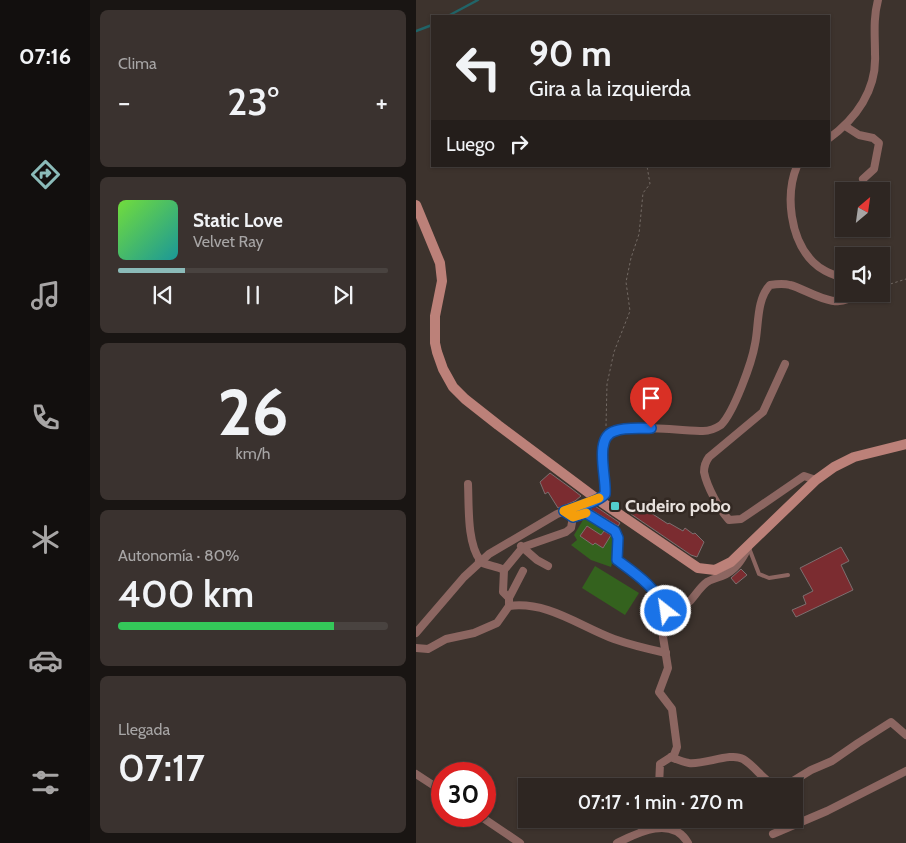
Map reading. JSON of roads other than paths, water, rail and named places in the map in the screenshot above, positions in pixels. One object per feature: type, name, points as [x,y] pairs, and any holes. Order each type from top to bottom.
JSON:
[{"type":"street","points":[[830,137],[844,126],[863,102],[872,83],[876,55],[874,18],[878,0]]},
{"type":"street","points":[[844,126],[859,134],[874,138],[879,143],[874,169],[863,179]]},
{"type":"street","points":[[798,167],[792,188],[792,219],[801,245],[811,260],[819,267],[835,275]]},
{"type":"street","points":[[416,204],[440,263],[442,281],[435,316],[437,352],[447,377],[458,392],[597,499],[686,560],[706,570],[715,570],[725,566],[816,480],[834,466],[854,457],[906,444]]},
{"type":"street","points":[[416,633],[480,561],[514,539],[564,511],[603,497],[605,494],[602,456],[606,436],[613,431],[658,428],[703,431],[711,430],[721,424],[731,410],[751,358],[756,341],[762,297],[770,286],[787,284],[823,299],[835,300]]},
{"type":"street","points":[[785,364],[763,412],[709,457],[706,461],[704,472],[715,500],[729,520],[741,519],[804,476],[816,480]]},
{"type":"street","points":[[468,484],[475,554],[487,566],[498,567],[515,583]]},
{"type":"street","points":[[564,511],[573,517]]},
{"type":"street","points":[[573,517],[586,513],[615,531],[618,538],[617,560],[650,585],[660,598],[666,611],[663,637],[668,668],[659,692],[672,709],[677,747],[674,755],[660,764],[659,778]]},
{"type":"street","points":[[573,517],[571,528],[566,532],[523,548],[504,574],[504,592],[509,602],[554,611],[613,638],[666,653]]},
{"type":"street","points":[[514,539],[537,560],[548,566]]},
{"type":"street","points":[[660,598],[664,597],[689,602],[710,580],[725,575],[736,567],[742,560],[748,546]]},
{"type":"street","points":[[416,648],[428,649],[446,639],[474,633],[497,623],[509,602],[515,583],[523,571]]},
{"type":"street","points":[[798,778],[811,770],[832,762],[858,742],[891,722],[906,734]]},
{"type":"street","points":[[671,757],[689,763],[733,757],[741,758],[764,778]]},
{"type":"street","points":[[773,834],[827,811],[906,771]]},
{"type":"street","points":[[416,774],[431,784]]},
{"type":"street","points":[[496,827],[520,843]]},
{"type":"street","points":[[617,843],[642,831],[661,828],[674,831],[686,839],[688,843]]},
{"type":"lane","points":[[748,546],[759,574],[769,578],[788,575]]},
{"type":"waterway","points":[[450,15],[478,0]]},
{"type":"waterway","points":[[416,31],[431,25]]},
{"type":"place","name":"Cudeiro pobo","points":[[615,506]]}]
